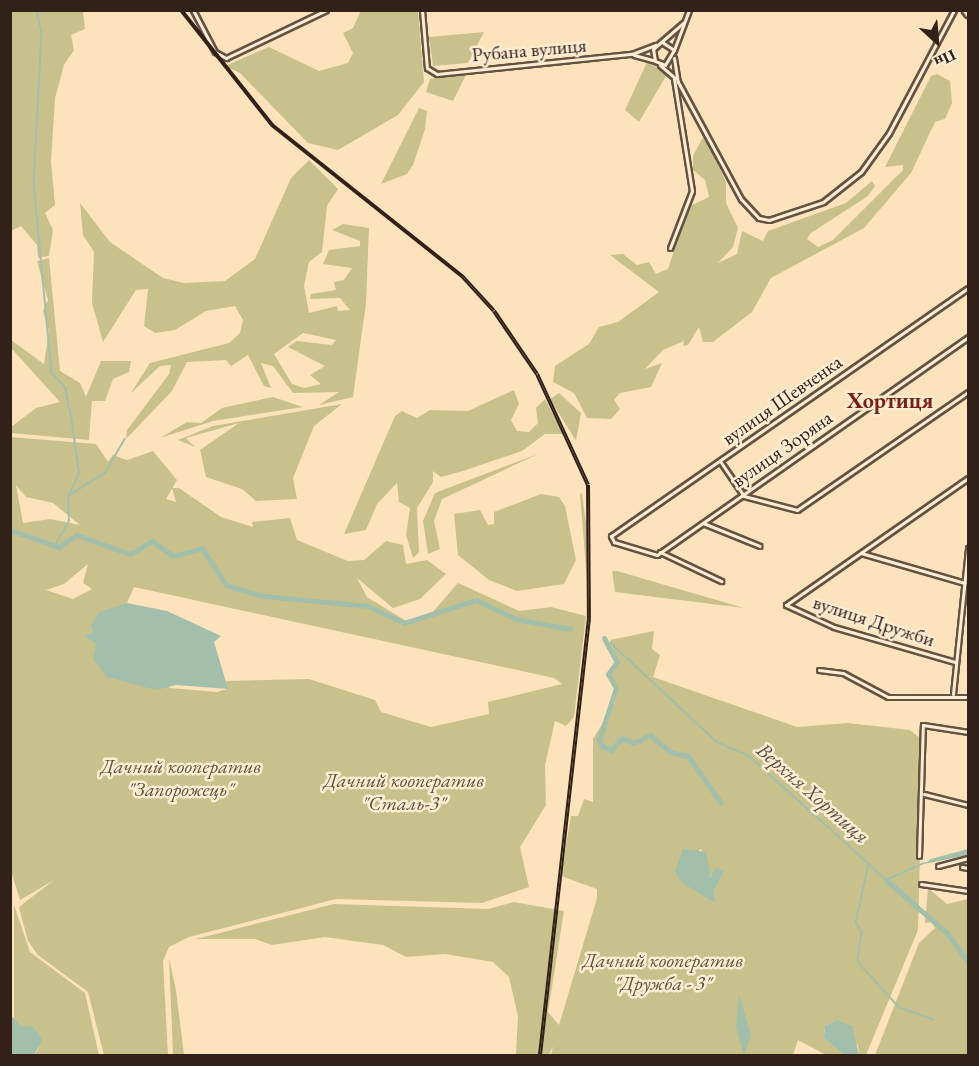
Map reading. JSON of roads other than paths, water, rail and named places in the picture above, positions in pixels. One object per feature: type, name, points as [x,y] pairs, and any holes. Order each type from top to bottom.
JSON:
[{"type":"main road","points":[[965,10],[969,14]]},
{"type":"street","points":[[193,10],[215,52],[229,57],[326,10]]},
{"type":"street","name":"Рубана вулиця","points":[[422,10],[429,72],[632,54],[662,42]]},
{"type":"street","points":[[678,82],[674,50],[689,10]]},
{"type":"street","points":[[656,45],[656,62],[678,82],[741,200],[759,218],[805,209],[845,189],[879,149],[954,10]]},
{"type":"street","points":[[674,50],[662,42],[683,23]]},
{"type":"street","name":"Рубана вулиця","points":[[632,54],[656,62]]},
{"type":"street","points":[[656,62],[674,58]]},
{"type":"street","points":[[670,248],[692,191],[674,78]]},
{"type":"street","name":"вулиця Шевченка","points":[[660,552],[652,556],[619,546],[611,536],[969,288]]},
{"type":"street","name":"вулиця Зоряна","points":[[660,552],[969,338]]},
{"type":"street","points":[[720,461],[742,495],[788,511],[820,497],[969,392]]},
{"type":"street","points":[[861,554],[969,478]]},
{"type":"street","points":[[703,523],[760,546]]},
{"type":"street","points":[[953,694],[969,548]]},
{"type":"street","points":[[660,552],[721,581]]},
{"type":"street","points":[[861,554],[965,583]]},
{"type":"street","name":"вулиця Дружби","points":[[861,554],[786,605],[834,627],[955,662]]},
{"type":"street","points":[[819,670],[843,673],[888,697],[953,694],[969,697]]},
{"type":"street","points":[[919,856],[923,794],[923,726],[969,732]]},
{"type":"street","points":[[923,794],[969,805]]},
{"type":"street","points":[[938,866],[969,858]]},
{"type":"street","points":[[962,867],[969,868]]},
{"type":"street","points":[[921,884],[969,891]]},
{"type":"waterway","points":[[37,10],[42,32],[34,183],[52,373],[66,388],[69,407]]},
{"type":"waterway","points":[[55,545],[69,521],[68,497],[79,473],[70,410]]},
{"type":"waterway","points":[[68,496],[105,473],[125,439]]},
{"type":"waterway","name":"Верхня Хортиця","points":[[10,530],[59,547],[76,535],[130,554],[152,541],[173,556],[202,548],[226,585],[263,596],[368,606],[404,623],[476,600],[516,619],[570,629]]},
{"type":"waterway","name":"Верхня Хортиця","points":[[604,638],[617,662],[608,674],[616,688],[599,740],[603,747],[611,750],[622,738],[634,743],[650,735],[670,752],[688,756],[721,803]]},
{"type":"waterway","name":"Верхня Хортиця","points":[[611,643],[717,742],[748,755],[869,864],[856,923],[862,932],[858,962],[899,1007],[934,1020]]},
{"type":"waterway","points":[[870,865],[886,880],[924,863]]},
{"type":"waterway","name":"Верхня Хортиця","points":[[886,880],[947,933],[968,962]]},
{"type":"railway","points":[[181,10],[272,125],[462,276],[494,311],[537,374],[588,485],[589,618],[540,1056]]},
{"type":"district","name":"Хортиця","points":[[890,401]]},
{"type":"park label","name":"Дачний кооператив \"Запорожець\"","points":[[181,778]]},
{"type":"park label","name":"Дачний кооператив \"Сталь-3\"","points":[[404,792]]},
{"type":"park label","name":"Дачний кооператив \"Дружба - 3\"","points":[[663,972]]}]
